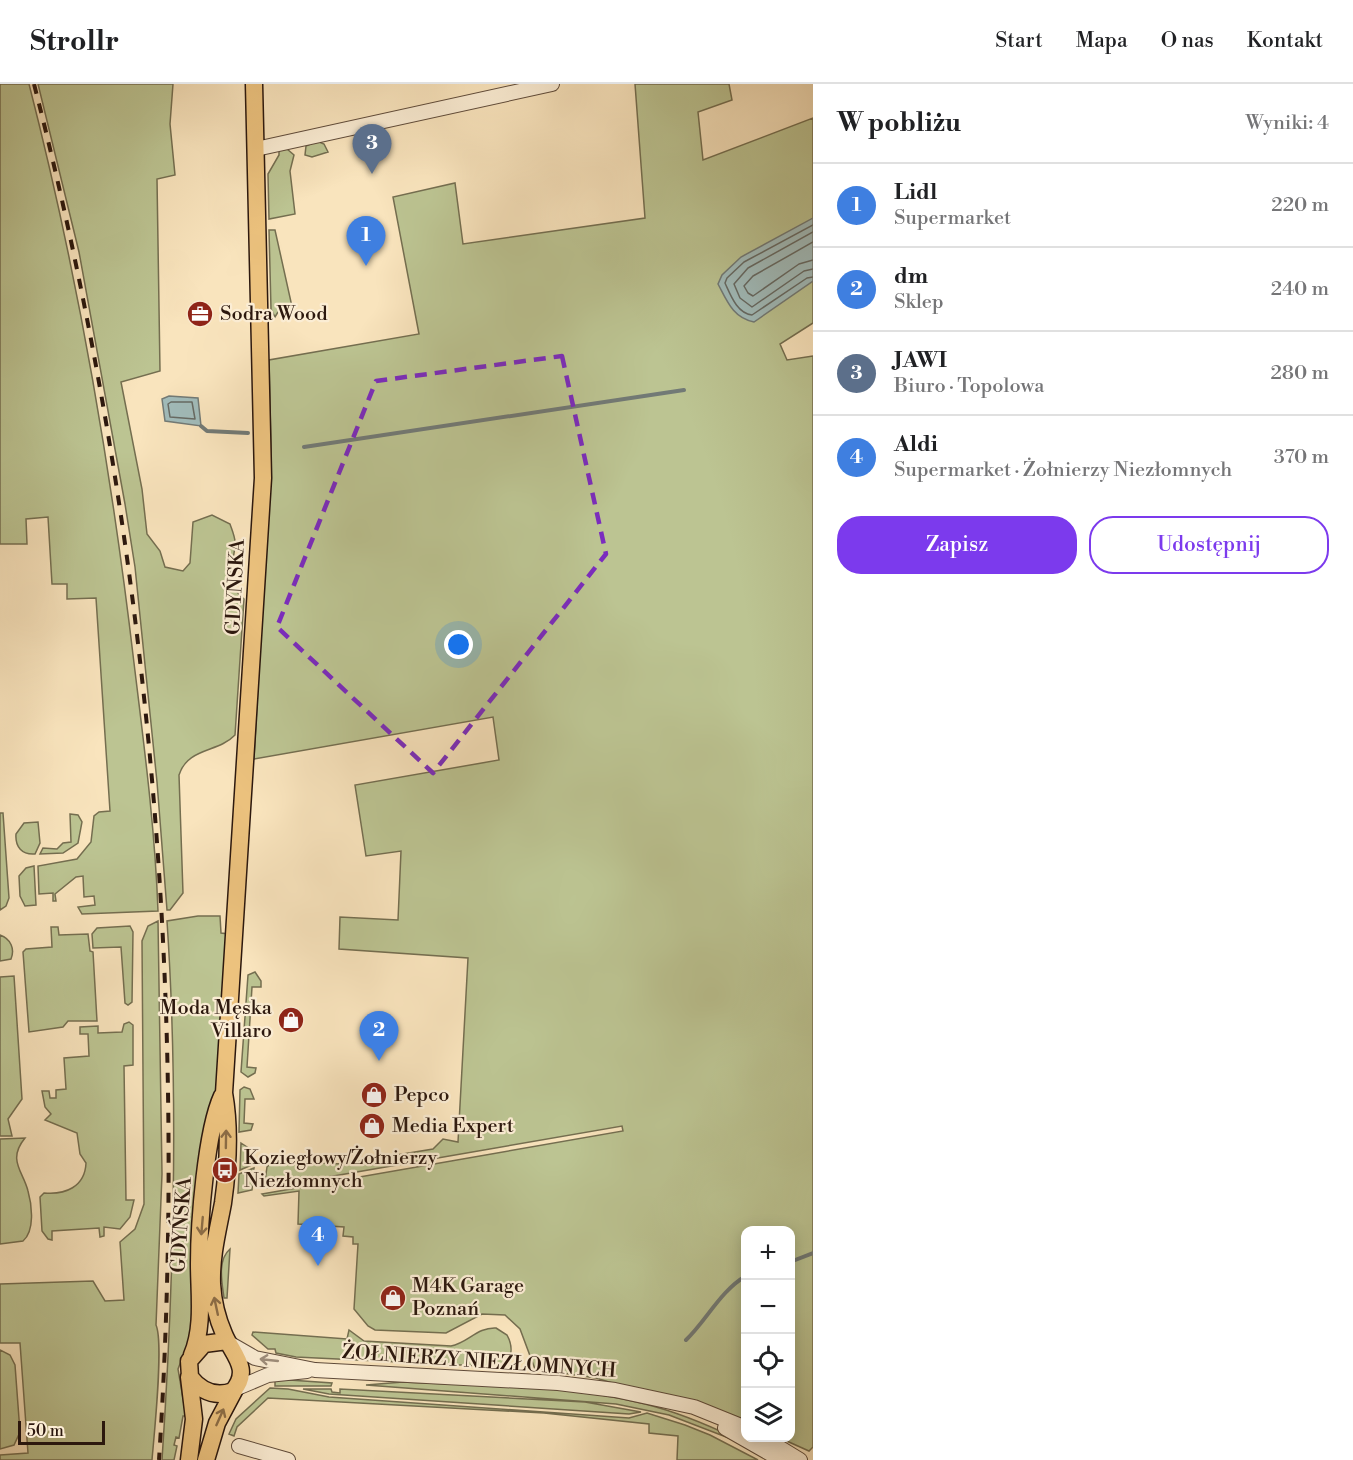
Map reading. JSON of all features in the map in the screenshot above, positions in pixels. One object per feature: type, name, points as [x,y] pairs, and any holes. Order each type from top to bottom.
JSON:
[{"type":"main road","name":"GDYŃSKA","points":[[227,1341],[214,1303],[212,1269],[224,1185],[227,1110],[224,1092],[263,478],[254,84]]},
{"type":"main road","name":"GDYŃSKA","points":[[189,1460],[194,1419],[189,1367],[198,1332],[199,1260],[207,1168],[217,1108],[224,1092]]},
{"type":"main road","points":[[207,1460],[217,1424],[235,1389],[242,1369],[227,1341],[204,1344],[196,1351],[189,1367],[195,1383],[209,1393],[223,1394],[235,1389]]},
{"type":"street","points":[[256,149],[552,84]]},
{"type":"street","name":"ŻOŁNIERZY NIEZŁOMNYCH","points":[[227,1341],[255,1358],[315,1370],[585,1386],[615,1390],[694,1407],[741,1426]]},
{"type":"street","name":"ŻOŁNIERZY NIEZŁOMNYCH","points":[[235,1389],[268,1375],[315,1370]]},
{"type":"street","name":"ŻOŁNIERZY NIEZŁOMNYCH","points":[[674,1404],[738,1435],[781,1460]]},
{"type":"street","points":[[772,1442],[800,1460]]},
{"type":"street","points":[[239,1446],[288,1460]]},
{"type":"highlighted area","points":[[562,356],[606,554],[433,773],[277,627],[376,381]]},
{"type":"green space","points":[[0,84],[29,84],[78,299],[104,444],[125,590],[149,787],[158,911],[82,914],[78,907],[95,905],[94,896],[84,897],[83,876],[76,877],[55,894],[56,901],[53,901],[53,893],[39,894],[38,866],[77,859],[91,842],[94,816],[99,812],[110,811],[96,598],[67,599],[67,584],[52,584],[48,517],[26,519],[27,544],[0,544]]},
{"type":"green space","points":[[38,84],[173,84],[170,124],[175,175],[157,179],[160,371],[121,382],[142,489],[147,534],[160,551],[165,567],[183,571],[190,563],[193,522],[212,515],[230,524],[235,542],[230,572],[232,585],[244,599],[235,735],[228,741],[189,759],[179,775],[183,893],[170,910],[167,910],[157,782],[135,567],[125,504],[79,252]]},
{"type":"green space","points":[[635,84],[729,84],[732,100],[698,112],[703,160],[813,118],[813,323],[780,344],[787,360],[813,356],[813,1447],[809,1451],[789,1442],[795,1442],[795,1226],[741,1226],[741,1423],[596,1378],[535,1369],[520,1329],[505,1315],[482,1314],[446,1333],[375,1330],[368,1326],[354,1309],[358,1244],[353,1244],[353,1237],[343,1236],[344,1227],[298,1224],[299,1191],[264,1196],[262,1194],[623,1131],[622,1126],[264,1188],[267,1167],[273,1161],[342,1164],[433,1149],[443,1139],[458,1142],[468,958],[339,949],[340,917],[398,920],[401,851],[366,856],[355,785],[499,760],[493,717],[254,759],[271,449],[269,360],[419,334],[393,197],[455,183],[463,244],[645,218]]},
{"type":"green space","points":[[317,141],[324,144],[328,152],[312,157],[305,155],[306,146]]},
{"type":"green space","points":[[287,149],[294,155],[290,171],[295,214],[269,219],[268,174],[279,155],[279,150]]},
{"type":"green space","points":[[269,230],[275,230],[293,311],[278,312],[275,317],[271,309]]},
{"type":"green space","points":[[0,813],[3,813],[9,898],[6,906],[0,910]]},
{"type":"green space","points":[[70,814],[78,815],[82,822],[78,843],[63,853],[40,854],[43,848],[57,849],[63,843],[71,842]]},
{"type":"green space","points":[[38,822],[40,843],[35,854],[23,852],[18,846],[16,834],[24,823]]},
{"type":"green space","points":[[34,866],[36,905],[25,906],[20,896],[19,876],[26,868]]},
{"type":"green space","points":[[198,916],[220,916],[221,933],[229,934],[224,1012],[192,1332],[178,1369],[186,1416],[183,1416],[179,1438],[176,1437],[174,1460],[162,1460],[170,1325],[174,1190],[173,1056],[167,921]]},
{"type":"green space","points":[[158,921],[162,1174],[156,1325],[159,1369],[152,1460],[0,1460],[0,1455],[28,1453],[20,1343],[0,1343],[0,1284],[93,1281],[105,1301],[124,1300],[120,1242],[135,1229],[144,1204],[142,941],[148,926]]},
{"type":"green space","points":[[130,926],[133,932],[132,1002],[128,1005],[125,1003],[121,947],[93,948],[92,934],[97,928]]},
{"type":"green space","points":[[51,927],[58,927],[59,935],[88,934],[90,951],[93,952],[97,1021],[68,1021],[63,1027],[29,1032],[23,952],[26,949],[52,947]]},
{"type":"green space","points":[[0,935],[11,945],[13,952],[11,959],[0,961]]},
{"type":"green space","points":[[255,972],[261,981],[261,987],[252,987],[247,1067],[256,1068],[255,1073],[248,1077],[241,1072],[248,975]]},
{"type":"green space","points":[[14,976],[22,1099],[8,1119],[12,1136],[0,1136],[0,977]]},
{"type":"green space","points":[[129,1022],[133,1025],[133,1065],[124,1066],[126,1200],[134,1200],[130,1217],[120,1229],[104,1227],[104,1236],[100,1237],[99,1228],[52,1231],[52,1240],[48,1239],[42,1231],[40,1197],[44,1193],[66,1191],[78,1184],[85,1171],[86,1163],[80,1154],[77,1133],[45,1120],[51,1114],[45,1107],[42,1091],[49,1091],[50,1098],[56,1098],[56,1090],[66,1089],[64,1058],[89,1056],[88,1034],[80,1034],[80,1027],[98,1026],[98,1033],[122,1032],[124,1024]]},
{"type":"green space","points":[[244,1087],[250,1089],[254,1099],[245,1099],[244,1123],[253,1124],[251,1130],[239,1132],[240,1090]]},
{"type":"green space","points":[[25,1138],[17,1153],[17,1159],[31,1203],[31,1224],[27,1237],[23,1241],[0,1244],[0,1139]]},
{"type":"green space","points":[[241,1143],[250,1149],[254,1164],[240,1170]]},
{"type":"green space","points":[[254,1168],[252,1190],[238,1193],[239,1174]]},
{"type":"green space","points":[[230,1249],[227,1298],[224,1298],[222,1265]]},
{"type":"green space","points":[[496,1328],[507,1335],[511,1348],[510,1356],[502,1367],[296,1357],[276,1353],[275,1349],[268,1349],[252,1335],[253,1332],[347,1339],[349,1330],[364,1341],[451,1346],[483,1330]]},
{"type":"green space","points":[[0,1350],[10,1355],[15,1365],[20,1432],[14,1445],[0,1449]]},
{"type":"green space","points":[[275,1379],[332,1383],[331,1386],[275,1386]]},
{"type":"green space","points":[[403,1382],[555,1389],[615,1397],[680,1415],[735,1438],[734,1440],[669,1415],[616,1404],[366,1385]]},
{"type":"green space","points":[[270,1388],[329,1397],[629,1418],[647,1413],[710,1435],[758,1460],[677,1460],[678,1436],[649,1433],[649,1424],[544,1413],[268,1398],[237,1427],[234,1436],[229,1434],[236,1419]]},
{"type":"green space","points":[[303,1389],[331,1389],[332,1392],[340,1393],[340,1389],[585,1402],[641,1412],[629,1414],[329,1394]]},
{"type":"water","points":[[813,218],[813,281],[754,322],[741,317],[724,297],[718,284],[722,275],[741,257]]},
{"type":"water","points":[[169,396],[198,398],[201,426],[165,421],[162,399]]},
{"type":"waterway","points":[[304,447],[684,390]]},
{"type":"waterway","points":[[201,426],[207,431],[248,433]]},
{"type":"waterway","points":[[795,1260],[813,1253]]},
{"type":"waterway","points":[[686,1340],[721,1297],[741,1279]]},
{"type":"railway","points":[[34,84],[74,253],[106,424],[132,595],[151,767],[163,940],[168,1113],[167,1286],[159,1460]]},
{"type":"place","name":"JAWI","points":[[372,174]]},
{"type":"place","name":"Lidl","points":[[366,266]]},
{"type":"place","name":"Sodra Wood","points":[[200,314]]},
{"type":"place","name":"Moda Męska Villaro","points":[[291,1020]]},
{"type":"place","name":"dm","points":[[379,1061]]},
{"type":"place","name":"Pepco","points":[[374,1095]]},
{"type":"place","name":"Media Expert","points":[[372,1126]]},
{"type":"place","name":"Koziegłowy/Żołnierzy Niezłomnych","points":[[225,1170]]},
{"type":"place","name":"Aldi","points":[[318,1266]]},
{"type":"place","name":"M4K Garage Poznań","points":[[393,1298]]}]
